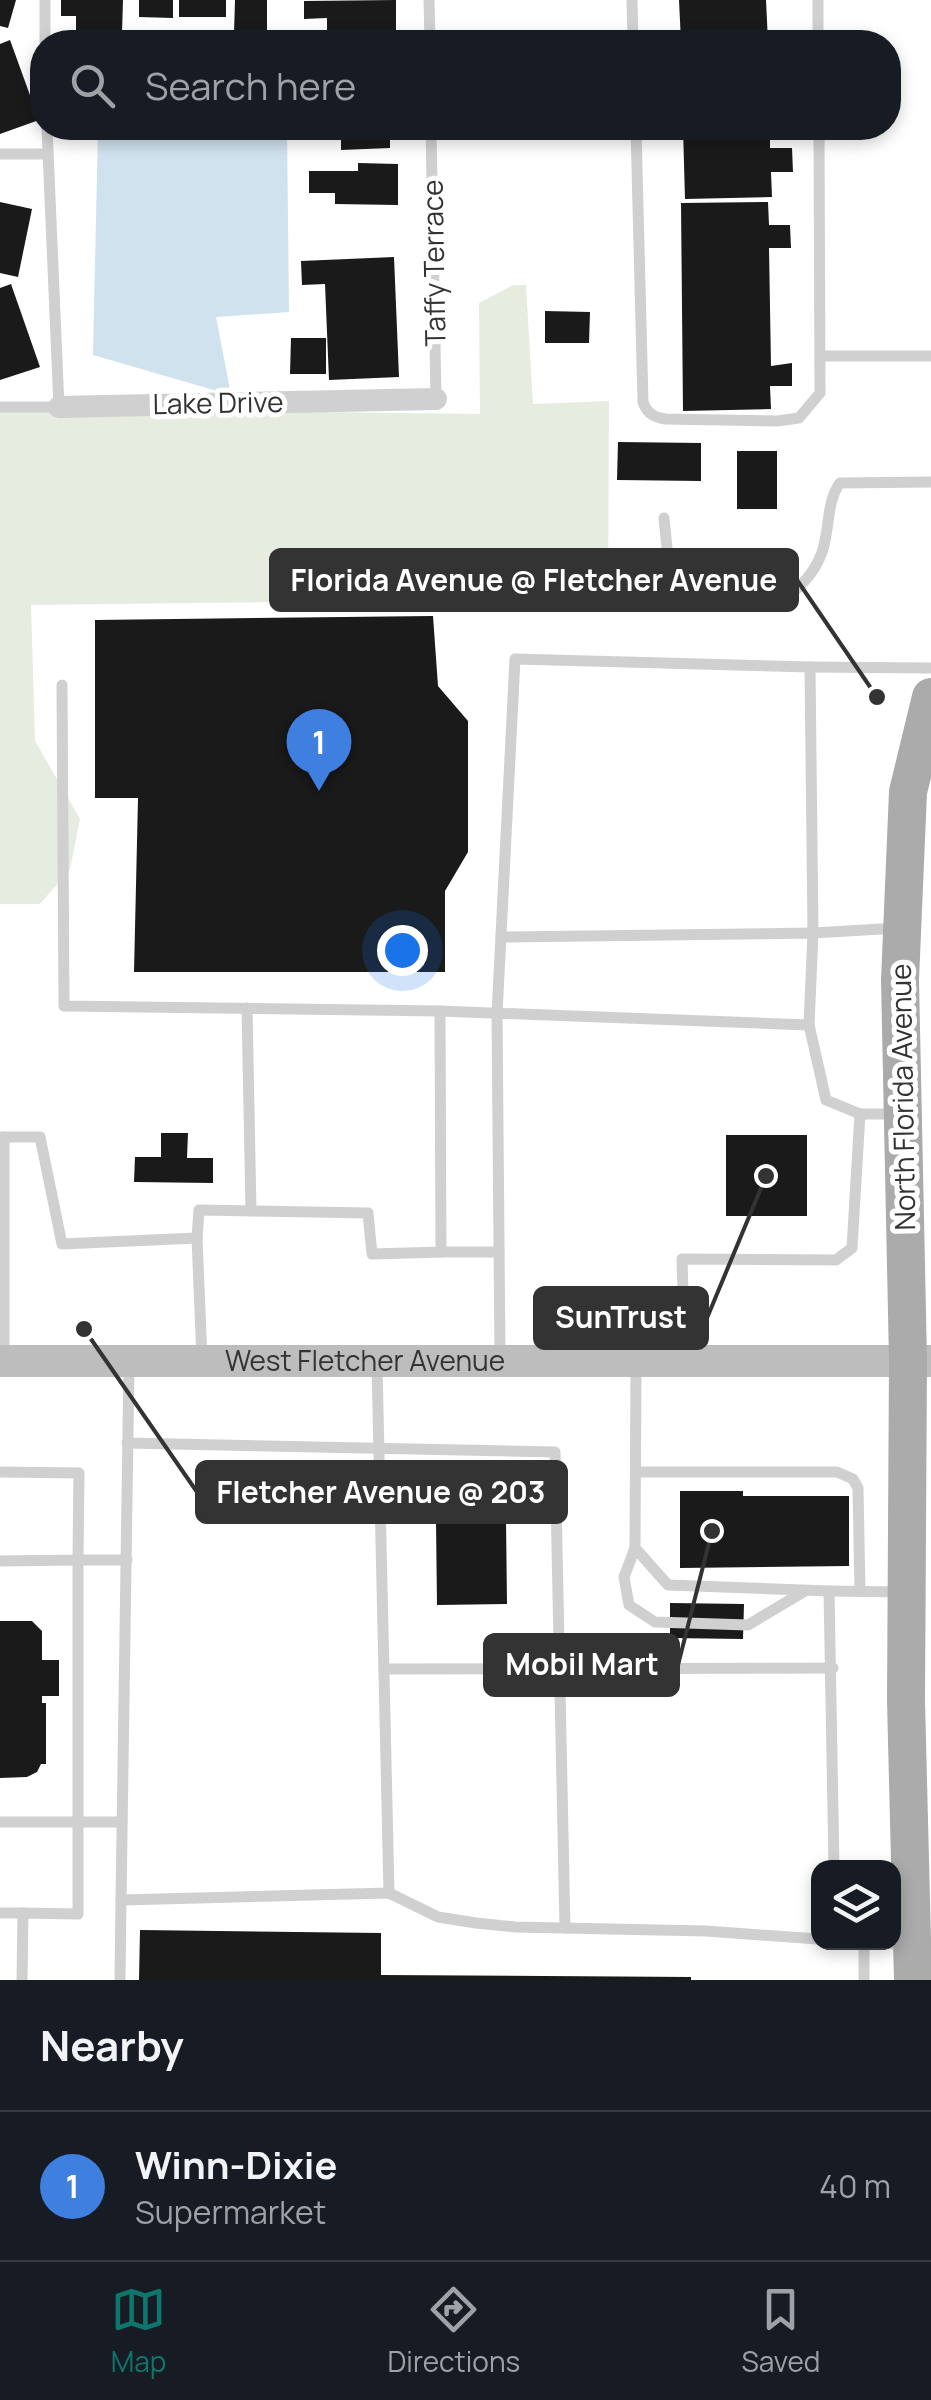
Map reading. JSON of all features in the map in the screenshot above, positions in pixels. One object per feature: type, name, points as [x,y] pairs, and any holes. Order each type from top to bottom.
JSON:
[{"type":"main road","name":"North Florida Avenue","points":[[912,1963],[907,1592],[920,1361],[903,1114],[902,928],[908,792],[931,697]]},
{"type":"main road","name":"West Fletcher Avenue","points":[[2,1360],[920,1361]]},
{"type":"street","name":"Lake Drive","points":[[59,407],[436,399]]},
{"type":"lane","points":[[44,0],[45,30]]},
{"type":"lane","points":[[429,0],[430,30]]},
{"type":"lane","points":[[632,0],[633,30]]},
{"type":"lane","points":[[818,0],[818,30]]},
{"type":"lane","points":[[47,140],[59,407]]},
{"type":"lane","name":"Taffy Terrace","points":[[431,140],[436,399]]},
{"type":"lane","points":[[636,140],[642,402],[646,410],[655,418],[665,419],[777,421],[798,418],[820,392],[819,140]]},
{"type":"lane","points":[[0,154],[48,154]]},
{"type":"lane","points":[[820,356],[931,356]]},
{"type":"lane","name":"Lake Drive","points":[[0,407],[59,407]]},
{"type":"lane","points":[[664,518],[670,578],[700,600],[788,597],[810,578],[822,552],[834,491],[840,482],[931,482]]},
{"type":"lane","points":[[500,1362],[497,1014],[514,659],[931,668]]},
{"type":"lane","points":[[810,667],[809,1025],[826,1100],[860,1114],[903,1114]]},
{"type":"lane","points":[[62,685],[64,1006],[440,1011],[809,1025]]},
{"type":"lane","points":[[501,937],[902,928]]},
{"type":"lane","points":[[247,1008],[251,1211]]},
{"type":"lane","points":[[440,1011],[441,1252]]},
{"type":"lane","points":[[685,1362],[682,1259],[836,1260],[852,1248],[860,1114]]},
{"type":"lane","points":[[2,1360],[2,1137],[40,1137],[62,1244],[197,1238]]},
{"type":"lane","points":[[202,1362],[197,1238],[200,1210],[368,1213],[372,1254],[499,1252]]},
{"type":"lane","points":[[120,1980],[129,1361]]},
{"type":"lane","points":[[377,1362],[388,1893]]},
{"type":"lane","points":[[636,1362],[635,1548],[624,1578],[629,1605],[655,1622],[748,1626],[807,1590]]},
{"type":"lane","points":[[127,1444],[555,1452],[557,1669],[566,1928]]},
{"type":"lane","points":[[0,1472],[79,1472],[78,1914],[0,1913]]},
{"type":"lane","points":[[636,1472],[837,1472],[853,1479],[858,1488],[860,1591]]},
{"type":"lane","points":[[635,1548],[668,1584],[907,1592]]},
{"type":"lane","points":[[0,1561],[127,1560]]},
{"type":"lane","points":[[830,1591],[834,1860]]},
{"type":"lane","points":[[384,1670],[832,1668]]},
{"type":"lane","points":[[0,1822],[122,1822]]},
{"type":"lane","points":[[122,1900],[388,1893],[438,1918],[514,1927],[706,1931],[811,1938]]},
{"type":"lane","points":[[22,1980],[23,1913]]},
{"type":"lane","points":[[864,1980],[867,1950]]},
{"type":"lane","points":[[885,1950],[912,1963]]},
{"type":"shaded area","points":[[513,285],[526,285],[533,404],[609,401],[608,598],[31,605],[35,741],[80,819],[70,869],[40,904],[0,904],[0,408],[480,414],[479,303]]},
{"type":"water","points":[[98,140],[287,140],[289,312],[216,317],[231,395],[93,355]]},
{"type":"building","points":[[0,0],[16,0],[8,28],[0,26]]},
{"type":"building","points":[[61,0],[123,0],[122,30],[76,30],[76,16],[61,16]]},
{"type":"building","points":[[139,0],[173,0],[173,18],[139,17]]},
{"type":"building","points":[[179,0],[226,0],[226,17],[179,17]]},
{"type":"building","points":[[235,0],[267,0],[267,30],[234,30]]},
{"type":"building","points":[[396,0],[396,30],[327,30],[327,18],[304,19],[304,1]]},
{"type":"building","points":[[679,0],[766,0],[767,30],[680,30]]},
{"type":"building","points":[[10,40],[30,95],[30,123],[0,134],[0,44]]},
{"type":"building","points":[[341,140],[390,140],[390,148],[341,150]]},
{"type":"building","points":[[683,140],[770,140],[770,148],[792,148],[793,172],[771,172],[772,197],[685,199]]},
{"type":"building","points":[[358,163],[398,164],[398,205],[335,204],[335,193],[309,193],[309,171],[358,171]]},
{"type":"building","points":[[0,202],[32,209],[18,277],[0,273]]},
{"type":"building","points":[[768,202],[769,225],[790,225],[791,248],[769,248],[771,366],[792,363],[792,386],[770,386],[771,409],[683,411],[681,203]]},
{"type":"building","points":[[394,257],[399,377],[329,380],[325,284],[302,285],[301,261]]},
{"type":"building","points":[[11,284],[40,367],[0,380],[0,288]]},
{"type":"building","points":[[545,311],[590,312],[589,343],[545,343]]},
{"type":"building","points":[[291,338],[326,338],[326,374],[290,374]]},
{"type":"building","points":[[618,442],[701,443],[701,481],[617,480]]},
{"type":"building","points":[[737,451],[777,451],[777,509],[737,509]]},
{"type":"building","points":[[433,616],[438,686],[468,721],[468,852],[445,891],[445,972],[134,972],[138,798],[95,798],[95,620]]},
{"type":"building","points":[[161,1133],[188,1133],[187,1158],[213,1158],[213,1183],[134,1182],[135,1157],[161,1157]]},
{"type":"building","points":[[726,1135],[807,1135],[807,1216],[726,1216]]},
{"type":"building","points":[[680,1491],[743,1491],[743,1496],[849,1496],[849,1566],[680,1568]]},
{"type":"building","points":[[506,1520],[507,1604],[437,1605],[436,1521]]},
{"type":"building","points":[[670,1603],[744,1604],[743,1639],[670,1638]]},
{"type":"building","points":[[0,1621],[32,1621],[42,1631],[42,1660],[59,1660],[59,1696],[42,1696],[42,1703],[46,1703],[46,1764],[27,1777],[0,1778]]},
{"type":"building","points":[[140,1930],[381,1933],[381,1975],[691,1980],[139,1980]]},
{"type":"place","name":"Florida Avenue @ Fletcher Avenue","points":[[877,697]]},
{"type":"place","name":"Winn-Dixie","points":[[319,791]]},
{"type":"place","name":"SunTrust","points":[[766,1176]]},
{"type":"place","name":"Fletcher Avenue @ 203","points":[[84,1329]]},
{"type":"place","name":"Mobil Mart","points":[[712,1531]]}]
